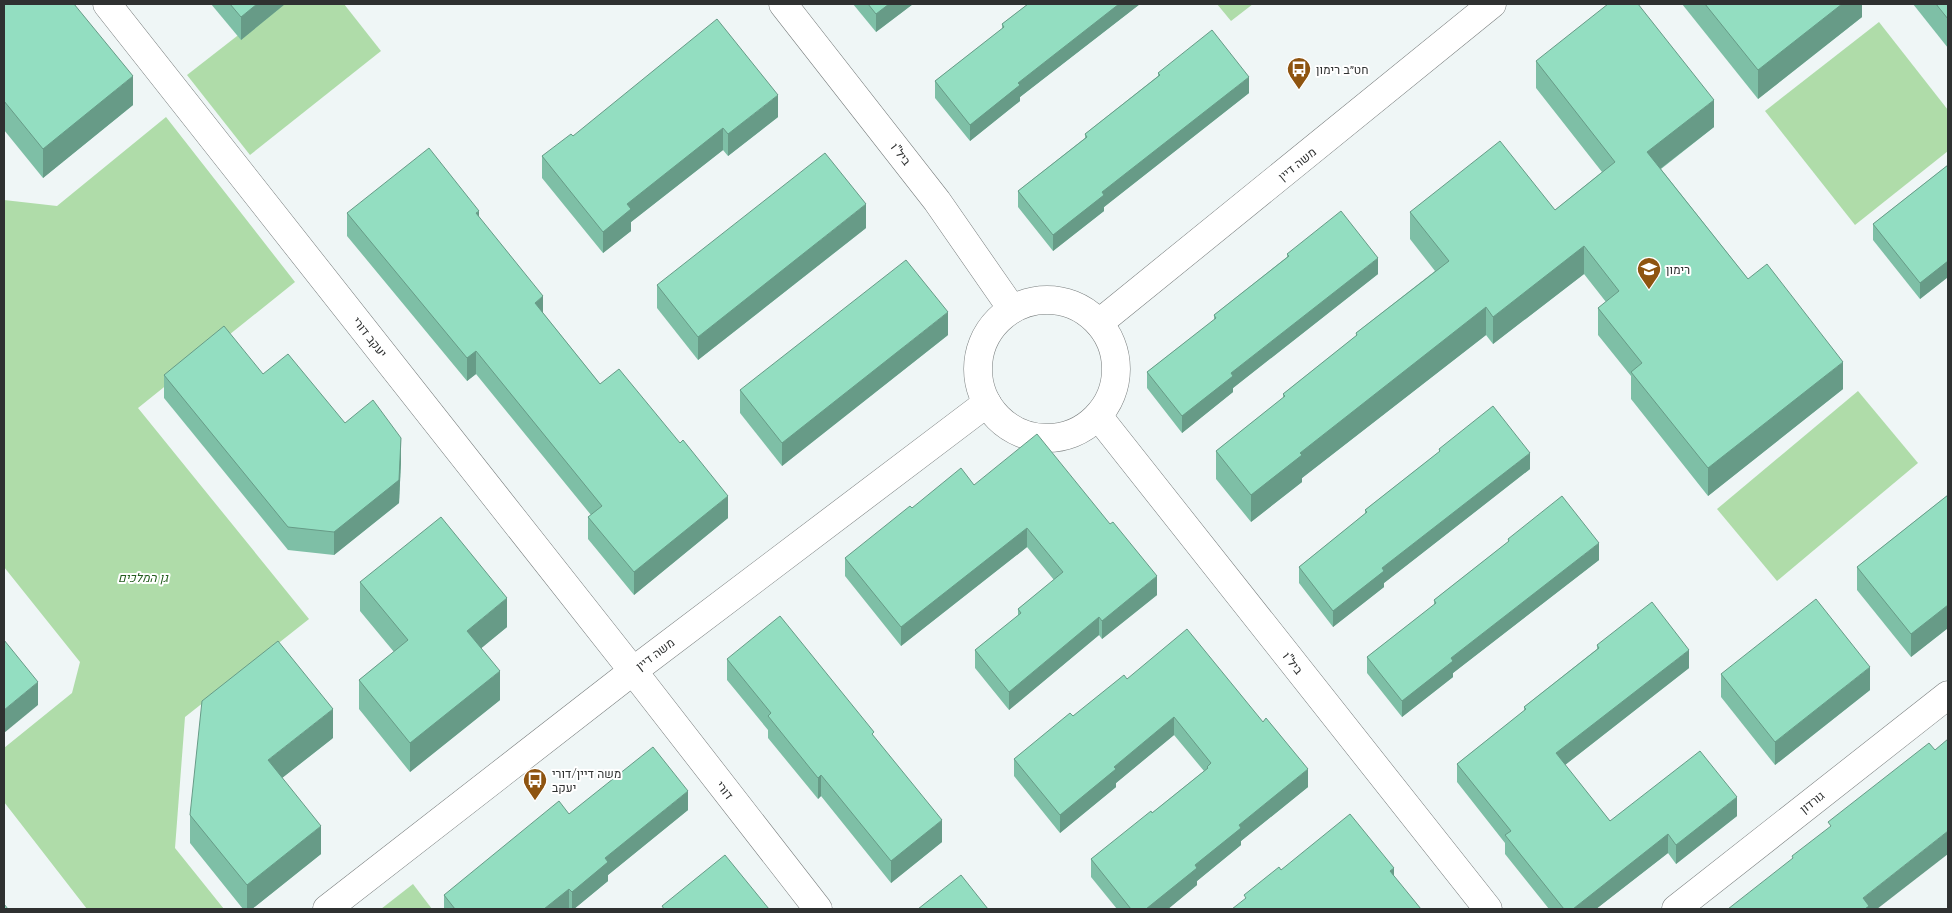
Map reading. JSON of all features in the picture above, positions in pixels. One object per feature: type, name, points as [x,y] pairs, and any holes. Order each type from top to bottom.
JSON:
[{"type":"street","name":"יעקב דורי","points":[[107,4],[633,671]]},
{"type":"street","name":"ביל\"ו","points":[[783,4],[937,202],[1012,309]]},
{"type":"street","name":"משה דיין","points":[[1099,324],[1492,4]]},
{"type":"street","points":[[1034,300],[1058,300],[1080,308],[1099,324],[1110,341],[1115,360],[1115,380],[1109,399],[1098,416],[1081,429],[1060,436],[1039,437],[1018,432],[1000,420],[987,403],[979,382],[978,361],[984,340],[995,322],[1012,309],[1034,300]]},
{"type":"street","name":"משה דיין","points":[[327,909],[633,671],[987,403]]},
{"type":"street","name":"ביל\"ו","points":[[1098,416],[1488,909]]},
{"type":"street","name":"דורי","points":[[633,671],[818,909]]},
{"type":"street","name":"גורדון","points":[[1676,909],[1948,695]]},
{"type":"green space","points":[[278,4],[344,4],[381,51],[250,155],[187,75]]},
{"type":"green space","points":[[1217,4],[1253,4],[1231,21]]},
{"type":"green space","points":[[1879,22],[1948,110],[1948,151],[1855,225],[1765,111]]},
{"type":"green space","name":"גן המלכים","points":[[166,117],[295,282],[138,408],[309,619],[185,717],[175,848],[224,909],[87,909],[4,802],[4,748],[72,693],[80,662],[4,567],[4,200],[57,206]]},
{"type":"green space","points":[[1858,391],[1918,463],[1777,581],[1717,509]]},
{"type":"green space","points":[[413,884],[432,909],[381,909]]},
{"type":"building","points":[[4,4],[74,4],[133,76],[43,149],[4,101]]},
{"type":"building","points":[[230,4],[257,4],[241,17]]},
{"type":"building","points":[[868,4],[889,4],[876,14]]},
{"type":"building","points":[[1028,4],[1119,4],[1018,83],[1020,85],[970,125],[935,81],[1004,27],[1002,24]]},
{"type":"building","points":[[1608,4],[1638,4],[1714,100],[1647,152],[1748,279],[1767,264],[1843,362],[1708,468],[1631,372],[1642,363],[1598,308],[1619,291],[1584,246],[1493,317],[1486,307],[1300,453],[1302,455],[1251,495],[1216,451],[1285,396],[1283,394],[1357,335],[1356,333],[1449,261],[1410,212],[1500,141],[1555,210],[1615,162],[1536,61]]},
{"type":"building","points":[[1705,4],[1842,4],[1758,70]]},
{"type":"building","points":[[1936,4],[1948,4],[1948,19]]},
{"type":"building","points":[[717,19],[778,95],[728,134],[723,128],[627,204],[631,209],[603,232],[542,156],[571,134],[573,136]]},
{"type":"building","points":[[1212,30],[1249,77],[1102,192],[1104,195],[1053,235],[1018,191],[1087,137],[1085,134],[1160,75],[1158,73]]},
{"type":"building","points":[[429,148],[479,211],[476,213],[543,296],[535,303],[600,384],[619,369],[680,443],[683,440],[728,496],[634,572],[588,517],[602,506],[476,351],[467,358],[347,213]]},
{"type":"building","points":[[825,153],[866,204],[698,337],[657,285]]},
{"type":"building","points":[[1948,165],[1948,261],[1920,283],[1873,224]]},
{"type":"building","points":[[1341,211],[1378,258],[1231,373],[1233,376],[1182,416],[1147,372],[1216,318],[1214,315],[1289,256],[1287,254]]},
{"type":"building","points":[[906,260],[948,312],[782,443],[740,390]]},
{"type":"building","points":[[224,326],[263,374],[288,354],[345,423],[373,400],[401,438],[399,480],[334,532],[288,527],[164,375]]},
{"type":"building","points":[[1493,406],[1530,453],[1382,568],[1384,571],[1333,611],[1299,567],[1367,512],[1365,510],[1440,451],[1439,449]]},
{"type":"building","points":[[1037,434],[1110,524],[1113,522],[1157,576],[1102,621],[1099,617],[1009,692],[975,650],[1021,613],[1018,609],[1063,572],[1027,528],[901,627],[845,558],[910,506],[912,508],[961,468],[974,485]]},
{"type":"building","points":[[1948,495],[1948,605],[1911,634],[1857,567]]},
{"type":"building","points":[[1562,496],[1599,543],[1451,658],[1453,661],[1402,701],[1367,657],[1436,603],[1434,600],[1509,541],[1508,539]]},
{"type":"building","points":[[441,517],[507,598],[467,631],[500,671],[410,743],[359,680],[408,640],[360,582]]},
{"type":"building","points":[[1816,599],[1870,667],[1775,742],[1721,674]]},
{"type":"building","points":[[1652,602],[1689,650],[1556,753],[1610,821],[1700,751],[1737,797],[1676,845],[1668,834],[1573,909],[1564,909],[1505,835],[1511,831],[1457,764],[1526,709],[1524,707],[1599,648],[1597,645]]},
{"type":"building","points":[[780,616],[942,820],[891,861],[821,775],[818,778],[768,716],[771,713],[727,659]]},
{"type":"building","points":[[1187,629],[1263,722],[1266,718],[1308,769],[1239,825],[1241,828],[1195,865],[1197,868],[1146,909],[1131,909],[1091,859],[1151,811],[1152,813],[1208,768],[1211,763],[1174,717],[1114,767],[1116,769],[1060,815],[1014,759],[1070,713],[1073,716],[1124,675],[1127,679]]},
{"type":"building","points":[[4,640],[38,682],[4,710]]},
{"type":"building","points":[[278,641],[333,709],[268,760],[321,826],[247,885],[190,815],[202,701]]},
{"type":"building","points":[[1948,739],[1948,831],[1863,898],[1869,906],[1865,909],[1728,909],[1831,826],[1828,822],[1929,743],[1935,750]]},
{"type":"building","points":[[653,747],[688,791],[605,858],[608,862],[572,892],[569,889],[544,909],[455,909],[444,895],[559,801],[569,814]]},
{"type":"building","points":[[1350,814],[1394,868],[1390,871],[1421,909],[1232,909],[1246,898],[1244,895],[1279,867],[1281,870]]},
{"type":"building","points":[[725,855],[769,909],[664,909],[662,906]]},
{"type":"building","points":[[961,875],[988,909],[918,909]]},
{"type":"place","name":"חט״ב רימון","points":[[1299,90]]},
{"type":"place","name":"רימון","points":[[1649,290]]},
{"type":"place","name":"משה דיין/דורי יעקב","points":[[535,801]]}]
